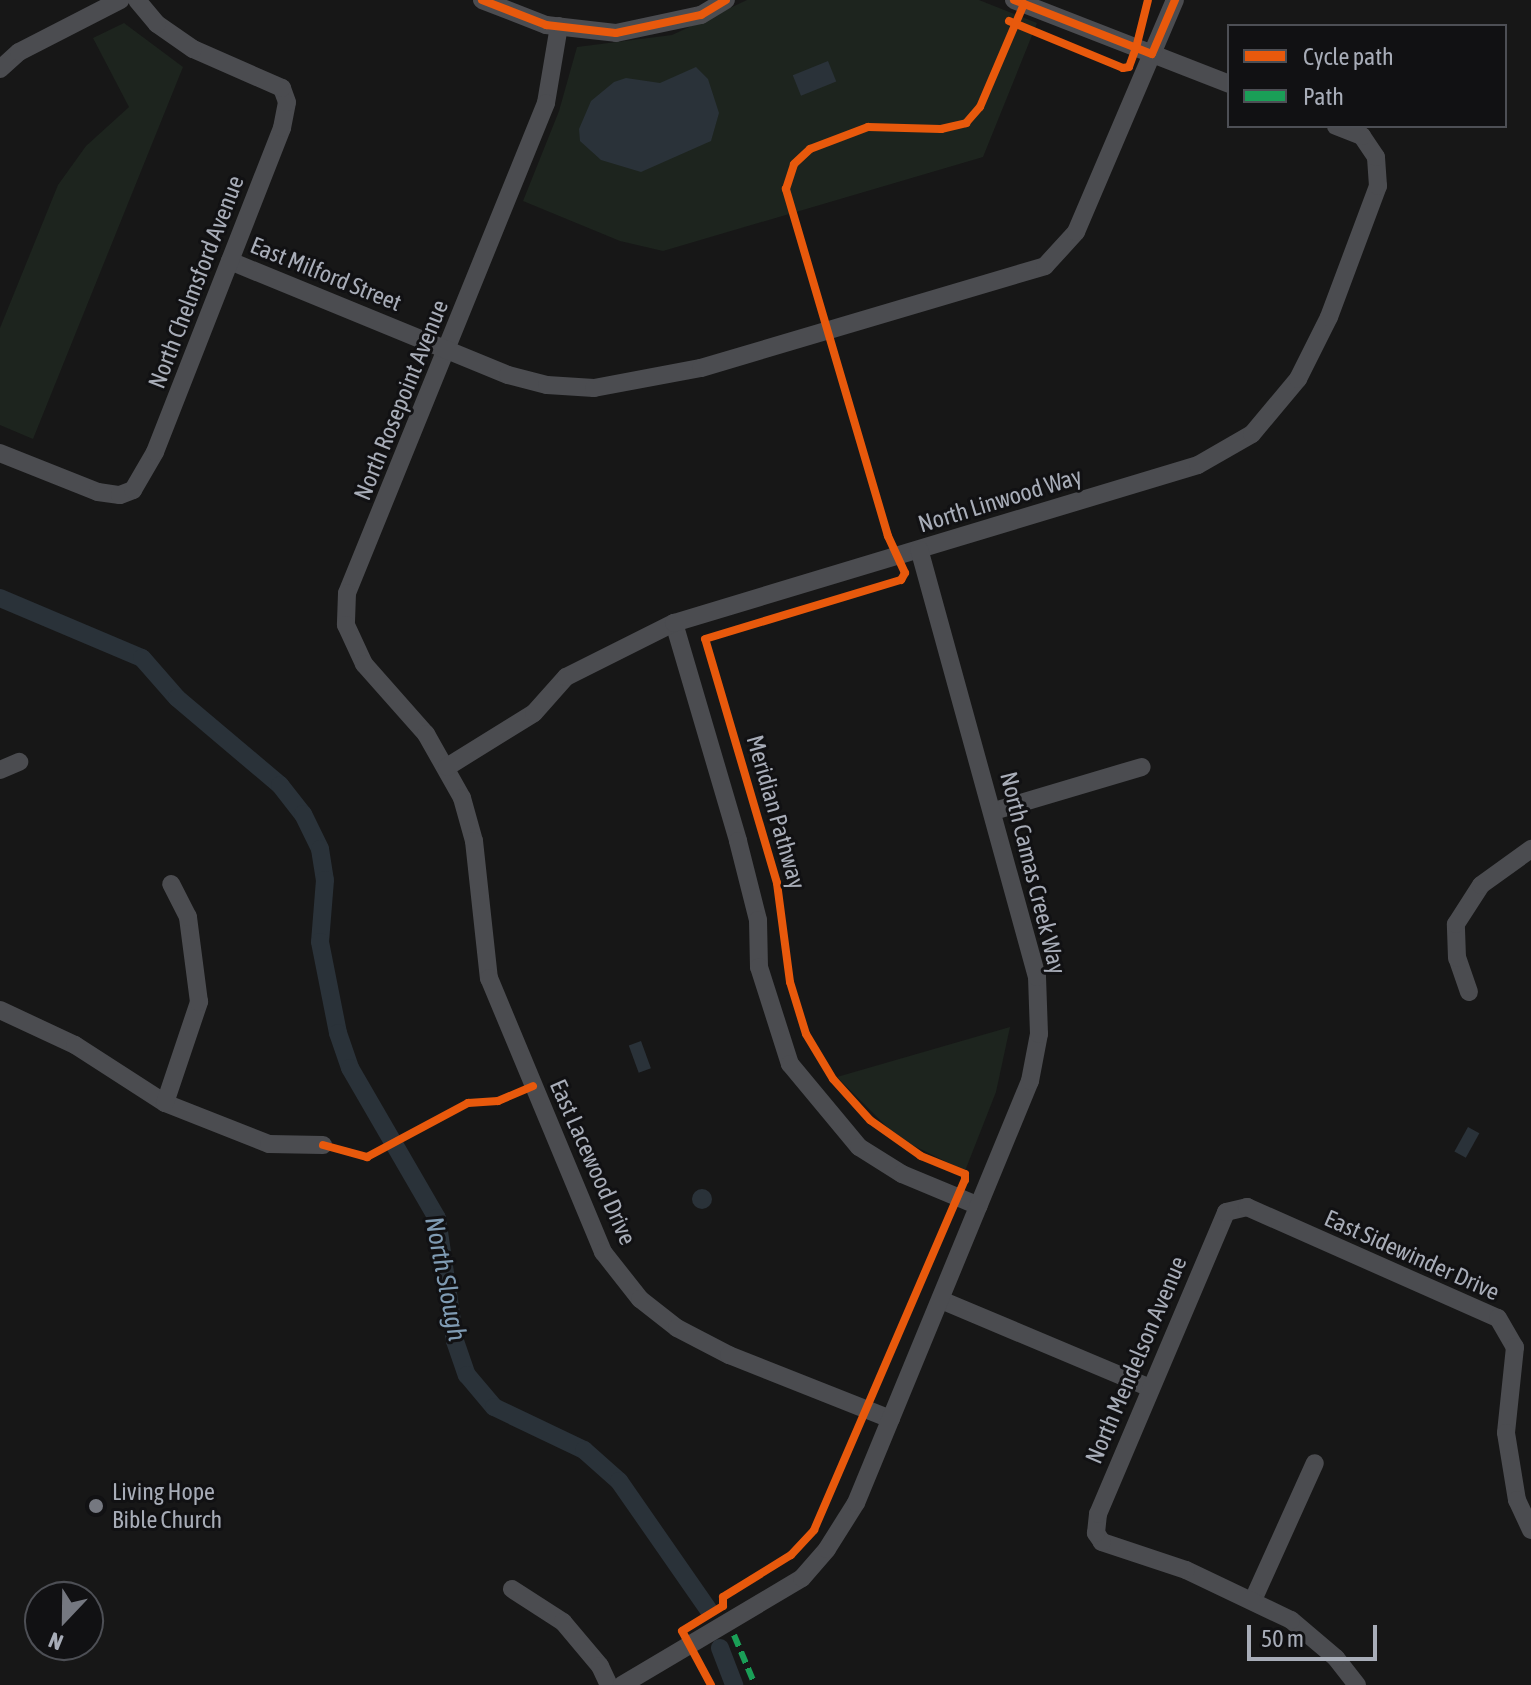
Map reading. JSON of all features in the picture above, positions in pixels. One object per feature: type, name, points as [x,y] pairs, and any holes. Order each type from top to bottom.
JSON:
[{"type":"street","points":[[0,69],[19,52],[120,0]]},
{"type":"street","name":"North Chelmsford Avenue","points":[[0,453],[98,492],[120,495],[133,490],[155,452],[282,128],[287,102],[282,88],[193,49],[157,24],[137,0]]},
{"type":"street","points":[[482,0],[559,26],[616,33],[701,15],[726,0]]},
{"type":"street","points":[[1014,0],[1227,83]]},
{"type":"street","name":"East Milford Street","points":[[230,261],[448,350],[547,385],[594,388],[643,383],[1045,266],[1076,232],[1175,0]]},
{"type":"street","name":"North Rosepoint Avenue","points":[[447,767],[426,734],[364,664],[353,647],[344,606],[546,103],[559,26]]},
{"type":"street","name":"North Linwood Way","points":[[447,767],[534,713],[566,677],[674,623],[1198,465],[1252,434],[1298,379],[1329,317],[1378,186],[1376,157],[1362,136],[1341,128]]},
{"type":"street","name":"North Camas Creek Way","points":[[622,1685],[802,1578],[856,1503],[1030,1081],[1039,1034],[1037,977],[994,811],[919,550]]},
{"type":"street","points":[[674,623],[738,841],[758,920],[759,967],[790,1064],[859,1147],[902,1174],[979,1206]]},
{"type":"street","points":[[0,770],[19,762]]},
{"type":"street","name":"East Lacewood Drive","points":[[447,767],[474,841],[489,978],[603,1252],[640,1299],[677,1328],[729,1355],[891,1419]]},
{"type":"street","points":[[994,811],[1142,767]]},
{"type":"street","points":[[1469,992],[1457,958],[1456,924],[1481,885],[1531,849]]},
{"type":"street","points":[[165,1103],[199,1002],[188,917],[171,884]]},
{"type":"street","points":[[0,1010],[42,1027],[165,1103],[269,1144],[323,1145]]},
{"type":"street","name":"North Mendelson Avenue","points":[[1235,1206],[1220,1219],[1098,1514],[1098,1539],[1253,1600]]},
{"type":"street","name":"East Sidewinder Drive","points":[[1235,1206],[1483,1309],[1501,1322],[1515,1347],[1506,1433],[1509,1467],[1531,1530]]},
{"type":"street","points":[[941,1300],[1150,1388]]},
{"type":"street","points":[[1315,1463],[1253,1600],[1291,1620],[1336,1658],[1357,1685]]},
{"type":"street","points":[[512,1589],[563,1622],[609,1685]]},
{"type":"shaded area","points":[[747,0],[979,0],[1037,23],[983,157],[663,251],[620,241],[523,201],[559,111],[577,47],[672,35]]},
{"type":"shaded area","points":[[124,23],[183,67],[33,439],[0,425],[0,328],[58,185],[86,146],[129,107],[93,38]]},
{"type":"shaded area","points":[[828,61],[836,81],[801,96],[793,75]]},
{"type":"shaded area","points":[[696,67],[708,79],[719,113],[711,141],[641,172],[601,160],[580,141],[579,129],[591,101],[614,82],[626,78],[660,83]]},
{"type":"shaded area","points":[[1010,1027],[996,1092],[965,1171],[898,1138],[837,1077]]},
{"type":"shaded area","points":[[641,1041],[651,1068],[639,1073],[629,1045]]},
{"type":"shaded area","points":[[1468,1127],[1479,1133],[1466,1158],[1454,1151]]},
{"type":"shaded area","points":[[702,1189],[709,1192],[712,1199],[709,1206],[702,1209],[695,1206],[692,1199],[695,1192]]},
{"type":"waterway","name":"North Slough","points":[[0,598],[142,658],[177,698],[280,785],[303,814],[320,849],[325,880],[320,942],[338,1033],[350,1068],[437,1218],[455,1341],[467,1375],[494,1407],[584,1450],[619,1481],[708,1609]]},
{"type":"waterway","name":"North Slough","points":[[720,1648],[734,1685]]},
{"type":"marked path","points":[[734,1635],[755,1685]]},
{"type":"cycle path","points":[[482,0],[546,25],[616,33],[701,15],[726,0]]},
{"type":"cycle path","points":[[1014,0],[1152,54],[1175,0]]},
{"type":"cycle path","points":[[1009,21],[1123,68],[1129,67],[1136,48],[1148,0]]},
{"type":"cycle path","name":"Meridian Pathway","points":[[711,1685],[682,1631],[723,1606],[723,1597],[791,1555],[814,1530],[965,1180],[965,1174],[921,1156],[870,1120],[833,1079],[806,1034],[790,982],[777,883],[705,639],[901,580],[905,573],[888,536],[786,189],[794,164],[810,149],[868,127],[941,129],[966,123],[980,107],[1024,4]]},
{"type":"cycle path","points":[[323,1145],[367,1157],[468,1103],[498,1101],[533,1086]]},
{"type":"place","name":"Living Hope Bible Church","points":[[96,1506]]}]
